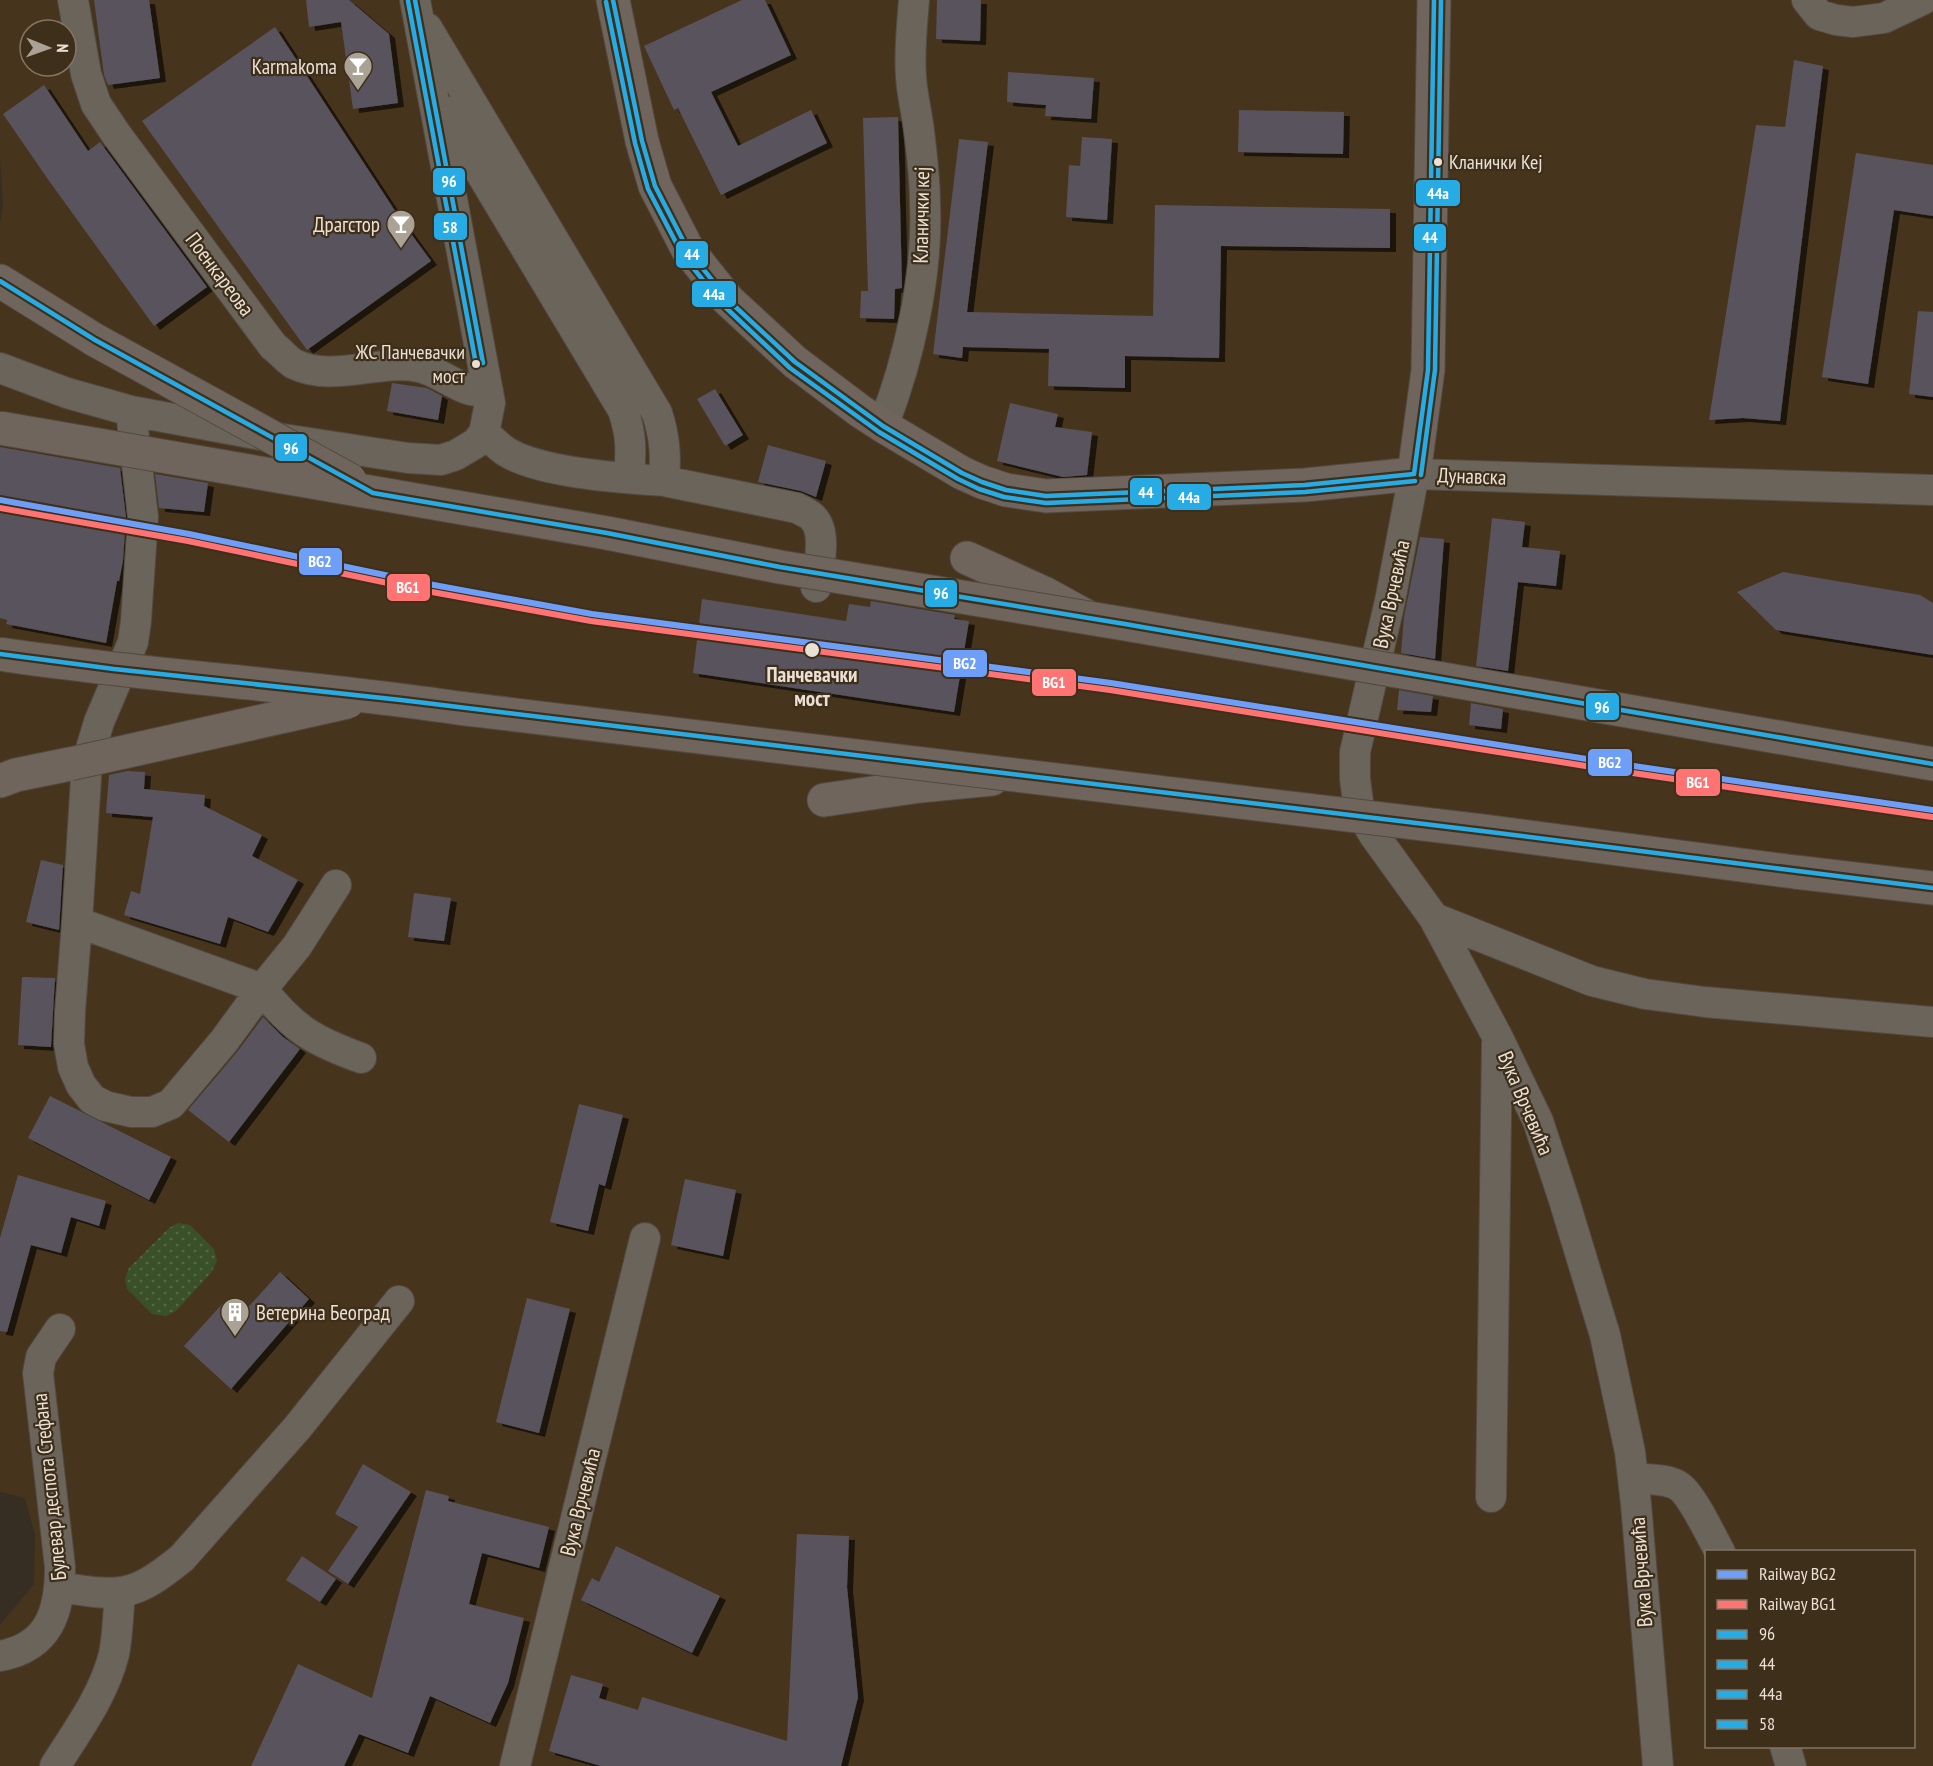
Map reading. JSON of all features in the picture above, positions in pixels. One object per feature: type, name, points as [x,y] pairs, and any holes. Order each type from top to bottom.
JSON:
[{"type":"main road","points":[[613,0],[642,143],[655,186],[688,250],[728,300],[795,362],[860,411],[963,473],[1006,490],[1046,496],[1305,485],[1414,474]]},
{"type":"main road","name":"Дунавска","points":[[1414,474],[1428,370],[1434,0]]},
{"type":"main road","points":[[0,281],[95,340],[373,493]]},
{"type":"main road","points":[[0,428],[607,533],[780,567],[1090,618],[1933,764]]},
{"type":"main road","points":[[967,558],[1046,594],[1090,618]]},
{"type":"main road","points":[[0,654],[67,664],[376,696],[470,710],[1482,831],[1933,888]]},
{"type":"main road","points":[[0,781],[16,775],[376,696]]},
{"type":"main road","points":[[824,800],[920,786],[1018,776]]},
{"type":"street","name":"Поенкареова","points":[[73,0],[86,74],[96,104],[273,346],[293,363],[318,372],[405,366],[420,368],[471,391],[488,391]]},
{"type":"street","name":"Кланички кеј","points":[[884,426],[908,350],[925,240],[926,205],[923,168],[911,77],[914,0]]},
{"type":"street","points":[[1807,0],[1819,15],[1853,22],[1884,18],[1922,0]]},
{"type":"street","points":[[0,368],[67,393],[131,411],[277,438],[408,458],[441,460],[456,455],[476,443],[484,434],[489,410],[488,391],[416,6]]},
{"type":"street","points":[[416,6],[657,413],[664,434],[666,453],[664,481]]},
{"type":"street","points":[[432,92],[623,410],[630,431],[632,447],[629,478]]},
{"type":"street","points":[[0,391],[67,393]]},
{"type":"street","points":[[131,411],[143,517],[136,621],[133,642],[99,722],[87,762],[72,969],[69,1044],[73,1067],[81,1084],[92,1099],[105,1106],[131,1112],[152,1112],[171,1104],[224,1041],[297,946],[336,885]]},
{"type":"street","points":[[484,434],[506,452],[541,465],[664,481],[797,508],[813,517],[820,529],[821,548],[802,585],[846,593]]},
{"type":"street","name":"Дунавска","points":[[1414,474],[1933,490]]},
{"type":"street","name":"Вука Врчевића","points":[[1414,474],[1390,601],[1355,752],[1355,779],[1359,809],[1374,835],[1434,918],[1497,1036],[1538,1121],[1583,1260],[1605,1335],[1621,1404],[1633,1478],[1658,1766]]},
{"type":"street","points":[[1434,918],[1592,981],[1645,994],[1704,1002],[1933,1022]]},
{"type":"street","points":[[77,922],[262,989],[277,1008],[313,1038],[361,1058]]},
{"type":"street","points":[[1491,1497],[1497,1036]]},
{"type":"street","name":"Вука Врчевића","points":[[515,1766],[645,1238]]},
{"type":"street","points":[[60,1587],[96,1593],[120,1593],[140,1587],[164,1573],[182,1558],[297,1428],[399,1301]]},
{"type":"street","name":"Булевар деспота Стефана","points":[[0,1656],[27,1648],[38,1639],[57,1605],[60,1567],[38,1373],[41,1357],[60,1329]]},
{"type":"street","points":[[1633,1478],[1668,1482],[1679,1486],[1719,1550]]},
{"type":"street","points":[[55,1766],[94,1703],[105,1679],[116,1640],[120,1593]]},
{"type":"street","points":[[1786,1748],[1791,1766]]},
{"type":"shaded area","points":[[0,0],[1933,0],[1933,1766],[0,1766],[0,1625],[34,1584],[35,1535],[25,1498],[0,1492],[0,223],[3,205],[0,159]]},
{"type":"green space","points":[[178,1223],[190,1225],[214,1249],[217,1261],[211,1273],[176,1311],[166,1316],[152,1314],[127,1289],[125,1279],[129,1268],[169,1228]]},
{"type":"building","points":[[94,0],[149,0],[160,78],[108,85],[104,75]]},
{"type":"building","points":[[306,0],[349,0],[389,34],[398,103],[353,109],[341,22],[309,27]]},
{"type":"building","points":[[742,0],[765,0],[791,55],[711,92],[738,146],[811,110],[827,143],[721,195],[678,108],[674,110],[644,46]]},
{"type":"building","points":[[937,0],[981,0],[980,41],[936,39]]},
{"type":"building","points":[[275,27],[401,220],[431,261],[307,350],[142,121]]},
{"type":"building","points":[[1794,60],[1823,66],[1780,421],[1743,418],[1709,420],[1756,125],[1785,127]]},
{"type":"building","points":[[1008,72],[1094,78],[1091,119],[1045,116],[1046,105],[1007,102]]},
{"type":"building","points":[[44,85],[88,151],[100,142],[207,287],[154,326],[3,114]]},
{"type":"building","points":[[1239,110],[1344,112],[1343,154],[1238,152]]},
{"type":"building","points":[[898,117],[902,288],[895,289],[894,319],[860,318],[861,291],[868,291],[863,118]]},
{"type":"building","points":[[1082,137],[1112,139],[1107,220],[1066,217],[1069,165],[1080,166]]},
{"type":"building","points":[[959,139],[988,142],[967,312],[1153,316],[1155,205],[1390,209],[1390,248],[1221,246],[1219,358],[1125,356],[1125,388],[1048,386],[1049,349],[963,347],[962,358],[933,354]]},
{"type":"building","points":[[1856,153],[1933,165],[1933,216],[1894,210],[1868,384],[1822,377]]},
{"type":"building","points":[[1918,311],[1933,312],[1933,397],[1909,394]]},
{"type":"building","points":[[392,383],[427,388],[442,396],[438,420],[387,411]]},
{"type":"building","points":[[715,389],[743,435],[725,446],[697,399]]},
{"type":"building","points":[[1010,403],[1058,414],[1055,427],[1092,432],[1087,475],[1063,477],[997,461]]},
{"type":"building","points":[[768,445],[826,461],[816,497],[801,491],[758,482]]},
{"type":"building","points":[[0,447],[120,468],[126,517],[123,561],[119,581],[117,581],[106,643],[6,624],[7,620],[0,618]]},
{"type":"building","points":[[155,474],[208,483],[204,512],[159,508]]},
{"type":"building","points":[[1492,518],[1525,522],[1522,547],[1560,551],[1556,586],[1518,582],[1508,671],[1476,666]]},
{"type":"building","points":[[1420,537],[1444,539],[1435,659],[1401,653],[1404,617]]},
{"type":"building","points":[[1783,572],[1920,595],[1933,603],[1933,655],[1776,630],[1737,592]]},
{"type":"building","points":[[702,599],[846,621],[849,604],[870,607],[871,601],[955,615],[954,619],[969,621],[954,712],[693,673]]},
{"type":"building","points":[[1399,690],[1433,696],[1431,712],[1397,710]]},
{"type":"building","points":[[1471,703],[1503,709],[1501,729],[1469,725]]},
{"type":"building","points":[[127,771],[145,772],[144,789],[205,795],[204,806],[262,835],[252,856],[298,880],[268,932],[228,917],[220,944],[124,915],[131,891],[140,894],[153,817],[106,813],[109,775]]},
{"type":"building","points":[[41,860],[63,865],[59,930],[26,922]]},
{"type":"building","points":[[414,893],[451,898],[444,941],[408,937]]},
{"type":"building","points":[[22,977],[55,978],[51,1047],[18,1045]]},
{"type":"building","points":[[263,1017],[283,1037],[300,1049],[229,1142],[188,1110]]},
{"type":"building","points":[[50,1096],[171,1157],[149,1200],[28,1138]]},
{"type":"building","points":[[579,1104],[623,1115],[605,1186],[599,1184],[588,1231],[550,1222]]},
{"type":"building","points":[[18,1175],[106,1201],[99,1226],[71,1217],[61,1253],[31,1245],[7,1332],[0,1331],[0,1238]]},
{"type":"building","points":[[685,1179],[736,1190],[723,1256],[671,1245]]},
{"type":"building","name":"Ветерина Београд","points":[[280,1272],[309,1299],[231,1389],[184,1346],[225,1301],[241,1315]]},
{"type":"building","points":[[527,1298],[570,1309],[539,1433],[496,1422]]},
{"type":"building","points":[[363,1464],[411,1492],[348,1584],[328,1571],[358,1527],[335,1514]]},
{"type":"building","points":[[426,1490],[449,1496],[448,1501],[549,1527],[539,1568],[482,1553],[469,1604],[524,1618],[508,1683],[490,1723],[430,1696],[408,1753],[359,1734],[344,1766],[251,1766],[298,1664],[372,1698]]},
{"type":"building","points":[[797,1534],[849,1536],[847,1587],[858,1697],[841,1766],[601,1766],[549,1751],[571,1675],[603,1684],[599,1698],[638,1710],[642,1697],[787,1741]]},
{"type":"building","points":[[616,1546],[720,1596],[692,1653],[581,1600],[592,1578],[599,1582]]},
{"type":"building","points":[[302,1556],[336,1579],[320,1602],[286,1580]]},
{"type":"rail line","name":"BG2","points":[[0,500],[189,534],[423,583],[592,614],[1111,683],[1593,760],[1933,810]]},
{"type":"rail line","name":"BG1","points":[[0,508],[188,541],[421,590],[591,621],[1110,690],[1592,767],[1932,817]]},
{"type":"transit line","name":"96","points":[[415,0],[483,363]]},
{"type":"transit line","name":"44","points":[[613,0],[642,141],[655,186],[688,250],[728,300],[795,362],[883,426],[962,473],[1006,490],[1046,496],[1305,485],[1414,474]]},
{"type":"transit line","name":"44","points":[[1414,474],[1428,370],[1434,0]]},
{"type":"transit line","name":"44a","points":[[1421,475],[1435,370],[1441,0]]},
{"type":"transit line","name":"58","points":[[408,1],[476,364]]},
{"type":"transit line","name":"44a","points":[[606,2],[635,143],[648,189],[682,254],[723,305],[790,368],[879,432],[958,479],[1004,497],[1046,503],[1305,492],[1415,481]]},
{"type":"transit line","name":"96","points":[[0,281],[95,340],[373,493],[607,533],[780,567],[1125,624],[1933,764]]},
{"type":"transit line","name":"96","points":[[0,654],[114,669],[401,700],[1933,888]]},
{"type":"place","name":"Karmakoma","points":[[358,92]]},
{"type":"place","name":"Кланички Кеј","points":[[1438,162]]},
{"type":"place","name":"Драгстор","points":[[401,250]]},
{"type":"place","name":"ЖС Панчевачки мост","points":[[476,364]]},
{"type":"place","name":"Панчевачки мост","points":[[812,650]]},
{"type":"place","name":"Ветерина Београд","points":[[235,1338]]}]
